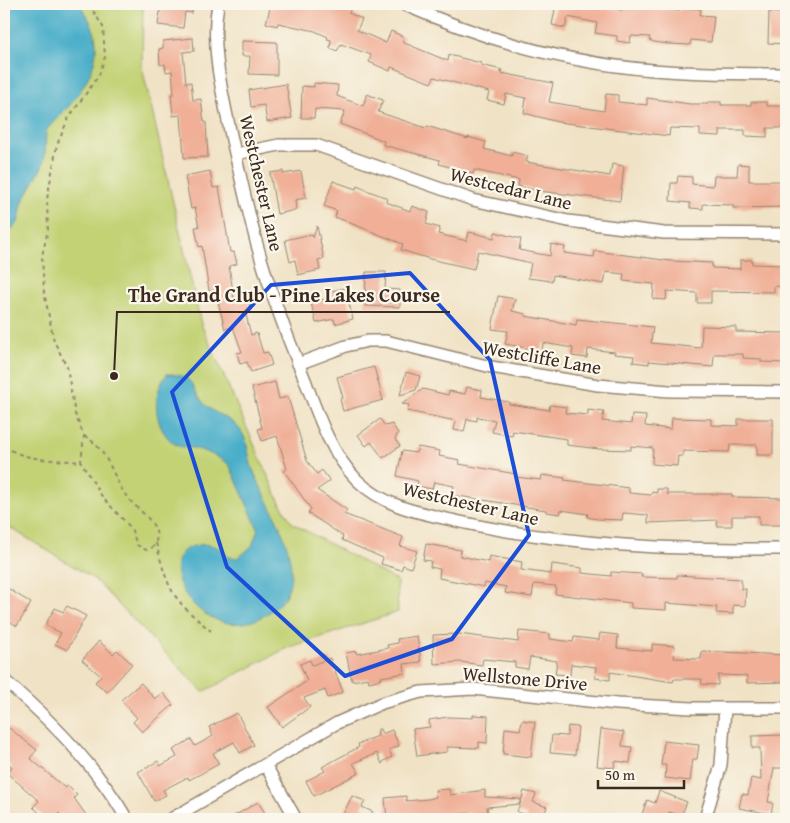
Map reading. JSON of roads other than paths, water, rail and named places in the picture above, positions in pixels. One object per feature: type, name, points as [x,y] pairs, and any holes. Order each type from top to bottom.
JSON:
[{"type":"street","name":"Westchester Lane","points":[[218,4],[215,30],[217,54],[236,154],[265,272],[282,325],[324,429],[343,463],[367,488],[396,505],[472,524],[563,540],[683,550],[786,549]]},
{"type":"street","points":[[403,4],[498,40],[591,62],[671,72],[786,74]]},
{"type":"street","name":"Westcedar Lane","points":[[236,154],[279,145],[316,144],[448,192],[560,219],[664,233],[786,234]]},
{"type":"street","name":"Westcliffe Lane","points":[[298,364],[346,346],[386,341],[491,367],[598,385],[669,391],[786,392]]},
{"type":"street","points":[[4,680],[35,708],[78,752],[127,819]]},
{"type":"street","name":"Wellstone Drive","points":[[171,819],[361,712],[394,699],[428,692],[479,689],[617,704],[786,708]]},
{"type":"street","points":[[705,819],[721,765],[724,708]]},
{"type":"street","points":[[266,766],[296,819]]},
{"type":"water","points":[[5,4],[79,4],[94,30],[96,55],[87,80],[70,105],[46,131],[45,156],[42,167],[23,201],[18,223],[4,236],[4,52],[8,26]]},
{"type":"water","points":[[167,374],[177,375],[189,380],[208,407],[233,423],[241,431],[258,482],[284,537],[291,575],[287,592],[276,607],[251,621],[228,623],[207,615],[190,601],[180,583],[176,566],[182,552],[199,545],[212,545],[219,548],[228,557],[238,558],[252,546],[258,529],[229,464],[206,452],[177,445],[162,430],[157,411],[157,401],[158,391]]},
{"type":"place","name":"The Grand Club - Pine Lakes Course","points":[[114,376]]}]
